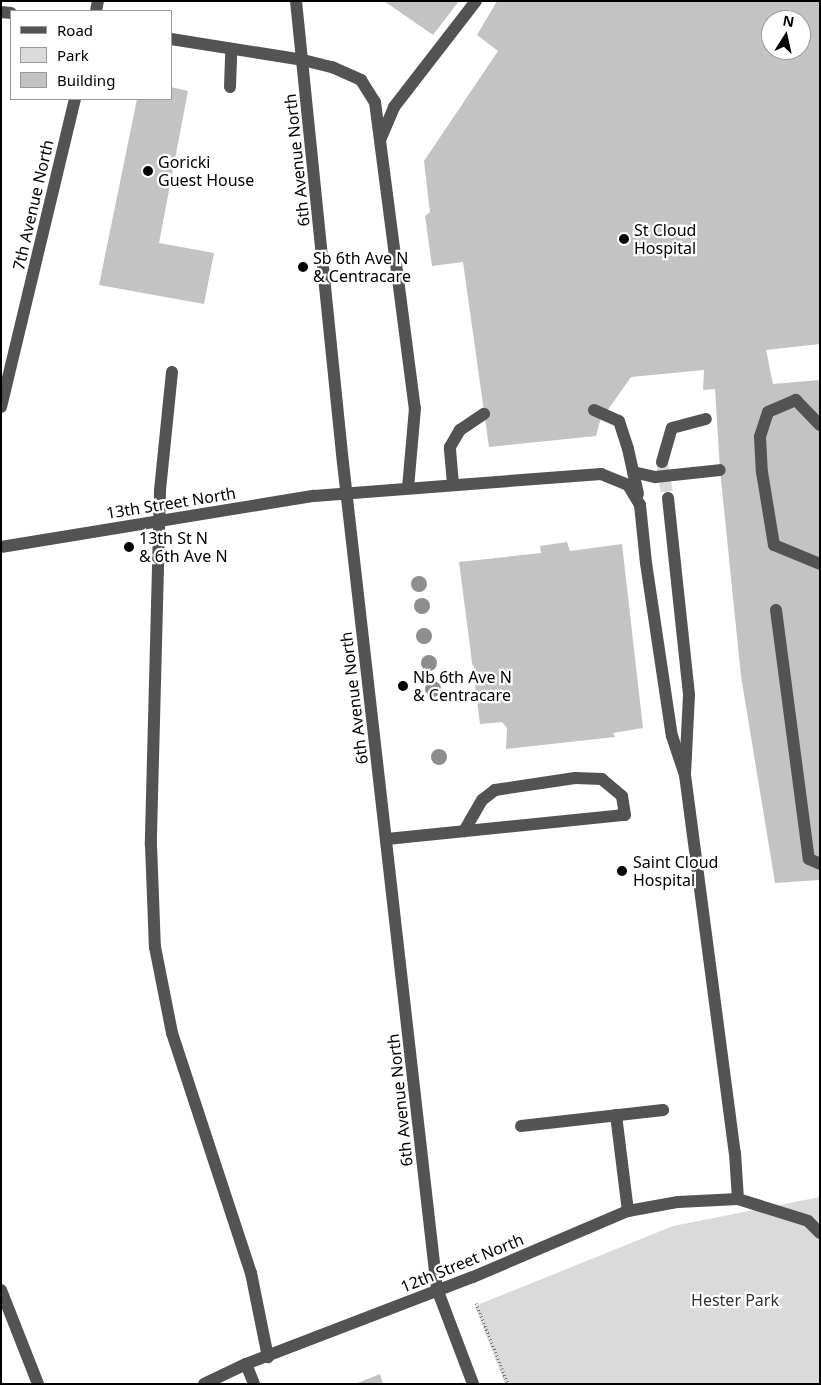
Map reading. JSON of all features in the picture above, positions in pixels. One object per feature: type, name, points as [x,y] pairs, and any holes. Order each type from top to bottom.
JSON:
[{"type":"street","name":"6th Avenue North","points":[[296,1],[347,493],[437,1289],[473,1384]]},
{"type":"street","points":[[381,138],[394,107],[476,1]]},
{"type":"street","points":[[172,39],[303,60],[332,67],[361,80],[375,102],[381,138],[398,290],[415,408],[408,488]]},
{"type":"street","points":[[230,87],[231,49]]},
{"type":"street","name":"7th Avenue North","points":[[1,407],[75,100]]},
{"type":"street","points":[[172,372],[160,491],[161,522],[152,845],[155,947],[172,1033],[251,1272],[268,1357]]},
{"type":"street","points":[[820,425],[796,400],[768,412],[760,436],[762,472],[774,544],[820,564]]},
{"type":"street","points":[[594,410],[619,422],[628,449],[640,505],[646,564],[672,736],[685,775]]},
{"type":"street","points":[[453,484],[450,447],[460,430],[484,414]]},
{"type":"street","points":[[662,462],[672,428],[706,419]]},
{"type":"street","points":[[633,472],[655,477],[720,470]]},
{"type":"street","name":"13th Street North","points":[[1,548],[314,496],[601,474],[628,485],[640,505]]},
{"type":"street","points":[[668,498],[689,695],[685,775],[735,1153],[738,1199],[808,1221],[820,1234]]},
{"type":"street","points":[[776,610],[809,859],[820,864]]},
{"type":"street","points":[[387,839],[625,815],[622,796],[602,779],[575,778],[495,790],[482,800],[464,831]]},
{"type":"street","points":[[521,1126],[663,1110]]},
{"type":"street","points":[[616,1115],[628,1211]]},
{"type":"street","name":"12th Street North","points":[[204,1384],[246,1364],[268,1357],[437,1289],[473,1277],[628,1211],[678,1202],[738,1199]]},
{"type":"street","points":[[1,1290],[38,1384]]},
{"type":"street","points":[[246,1364],[254,1384]]},
{"type":"path","points":[[476,1303],[508,1384]]},
{"type":"green space","name":"Hester Park","points":[[820,1197],[820,1384],[505,1384],[475,1306],[673,1226]]},
{"type":"building","points":[[384,1],[459,1],[433,35]]},
{"type":"building","name":"St Cloud Hospital","points":[[497,1],[820,1],[820,344],[766,350],[773,384],[820,380],[820,880],[775,883],[741,676],[720,470],[715,389],[703,390],[704,370],[631,377],[600,421],[596,436],[489,447],[463,262],[432,266],[425,216],[430,212],[424,161],[498,51],[477,35]]},
{"type":"building","name":"Goricki Guest House","points":[[172,87],[188,91],[159,243],[214,253],[204,304],[99,285],[137,100],[172,100]]},
{"type":"building","points":[[567,542],[570,551],[622,544],[643,728],[613,733],[615,737],[506,749],[507,728],[502,722],[480,724],[459,562],[541,553],[540,546]]},
{"type":"building","points":[[380,1374],[383,1384],[355,1384]]},
{"type":"tunnel","points":[[662,462],[668,498]]},
{"type":"place","name":"Goricki Guest House","points":[[148,171]]},
{"type":"place","name":"St Cloud Hospital","points":[[624,239]]},
{"type":"place","name":"Sb 6th Ave N & Centracare","points":[[303,267]]},
{"type":"place","name":"13th St N & 6th Ave N","points":[[129,547]]},
{"type":"place","name":"Nb 6th Ave N & Centracare","points":[[403,686]]},
{"type":"place","name":"Saint Cloud Hospital","points":[[622,871]]}]
